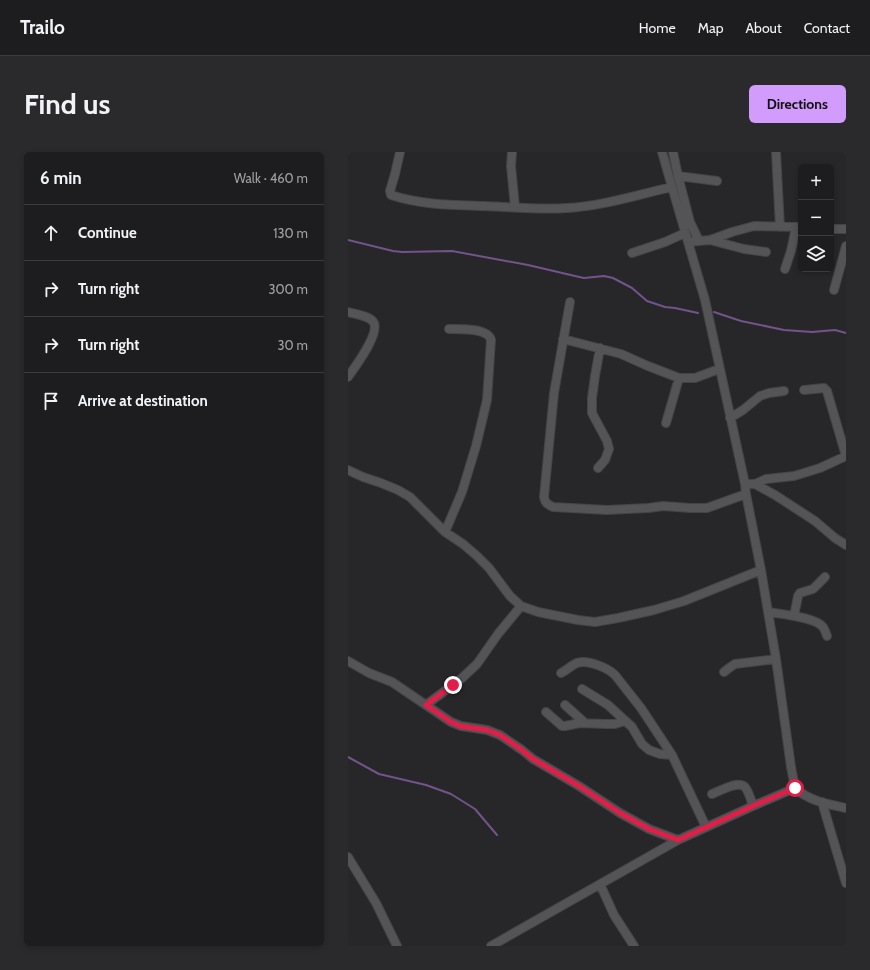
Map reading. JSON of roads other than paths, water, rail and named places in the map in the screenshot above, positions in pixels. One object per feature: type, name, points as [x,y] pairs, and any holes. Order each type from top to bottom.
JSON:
[{"type":"street","points":[[400,152],[390,191],[391,194],[414,201],[432,204],[542,209],[568,208],[610,202],[671,184],[679,178],[717,181]]},
{"type":"street","points":[[512,152],[516,207]]},
{"type":"street","points":[[662,152],[704,300],[745,484],[776,659],[795,788],[805,796],[846,808]]},
{"type":"street","points":[[673,152],[690,222],[699,241]]},
{"type":"street","points":[[776,152],[780,227]]},
{"type":"street","points":[[688,242],[710,240],[754,226],[798,227],[785,269]]},
{"type":"street","points":[[834,229],[846,229]]},
{"type":"street","points":[[632,253],[660,244],[685,233]]},
{"type":"street","points":[[710,240],[744,249],[766,252]]},
{"type":"street","points":[[834,290],[846,246]]},
{"type":"street","points":[[570,302],[554,393],[544,497],[545,502],[553,507],[607,510],[663,506],[707,508],[746,494]]},
{"type":"street","points":[[348,312],[364,316],[371,320],[374,323],[374,328],[373,335],[368,346],[348,377]]},
{"type":"street","points":[[444,532],[462,492],[476,446],[487,400],[491,340],[490,336],[486,333],[463,329],[450,329]]},
{"type":"street","points":[[563,339],[621,354],[679,378],[695,378],[719,369]]},
{"type":"street","points":[[598,468],[605,460],[609,449],[607,441],[592,413],[592,398],[600,348]]},
{"type":"street","points":[[666,423],[679,378]]},
{"type":"street","points":[[745,484],[755,484],[766,479],[794,476],[820,468],[846,456],[827,391],[824,388],[804,390]]},
{"type":"street","points":[[730,418],[743,410],[760,396],[784,391]]},
{"type":"street","points":[[348,470],[382,483],[410,497],[444,532],[463,544],[477,556],[489,568],[510,596],[521,606],[538,612],[595,622],[618,618],[684,601],[761,570]]},
{"type":"street","points":[[755,484],[815,521],[846,545]]},
{"type":"street","points":[[794,616],[800,593],[812,589],[825,577]]},
{"type":"street","points":[[426,705],[462,678],[477,664],[498,634],[521,606]]},
{"type":"street","points":[[768,612],[794,616],[819,623],[824,628],[827,636]]},
{"type":"street","points":[[724,672],[735,664],[776,659]]},
{"type":"street","points":[[348,661],[369,673],[392,682],[451,722],[460,726],[487,730],[500,735],[533,759],[579,786],[620,813],[649,829],[678,840]]},
{"type":"street","points":[[561,673],[582,662],[603,667],[611,671],[641,708],[672,755],[706,827]]},
{"type":"street","points":[[582,689],[608,705],[632,727],[642,744],[649,750],[660,754],[672,755]]},
{"type":"street","points":[[565,705],[585,723]]},
{"type":"street","points":[[546,712],[562,726],[585,723],[615,724],[625,721]]},
{"type":"street","points":[[712,794],[736,785],[742,785],[746,788],[753,806]]},
{"type":"street","points":[[491,946],[507,942],[600,884],[678,840],[795,788]]},
{"type":"street","points":[[822,802],[846,883]]},
{"type":"street","points":[[348,857],[376,903],[397,946]]},
{"type":"street","points":[[600,884],[614,915],[634,946]]},
{"type":"waterway","points":[[348,240],[402,252],[452,251],[528,265],[584,278],[604,276],[613,278],[632,288],[647,301],[665,307],[698,313]]},
{"type":"waterway","points":[[714,312],[741,321],[784,330],[812,332],[835,330],[846,333]]},
{"type":"waterway","points":[[348,757],[379,774],[426,785],[451,794],[475,809],[497,835]]}]
